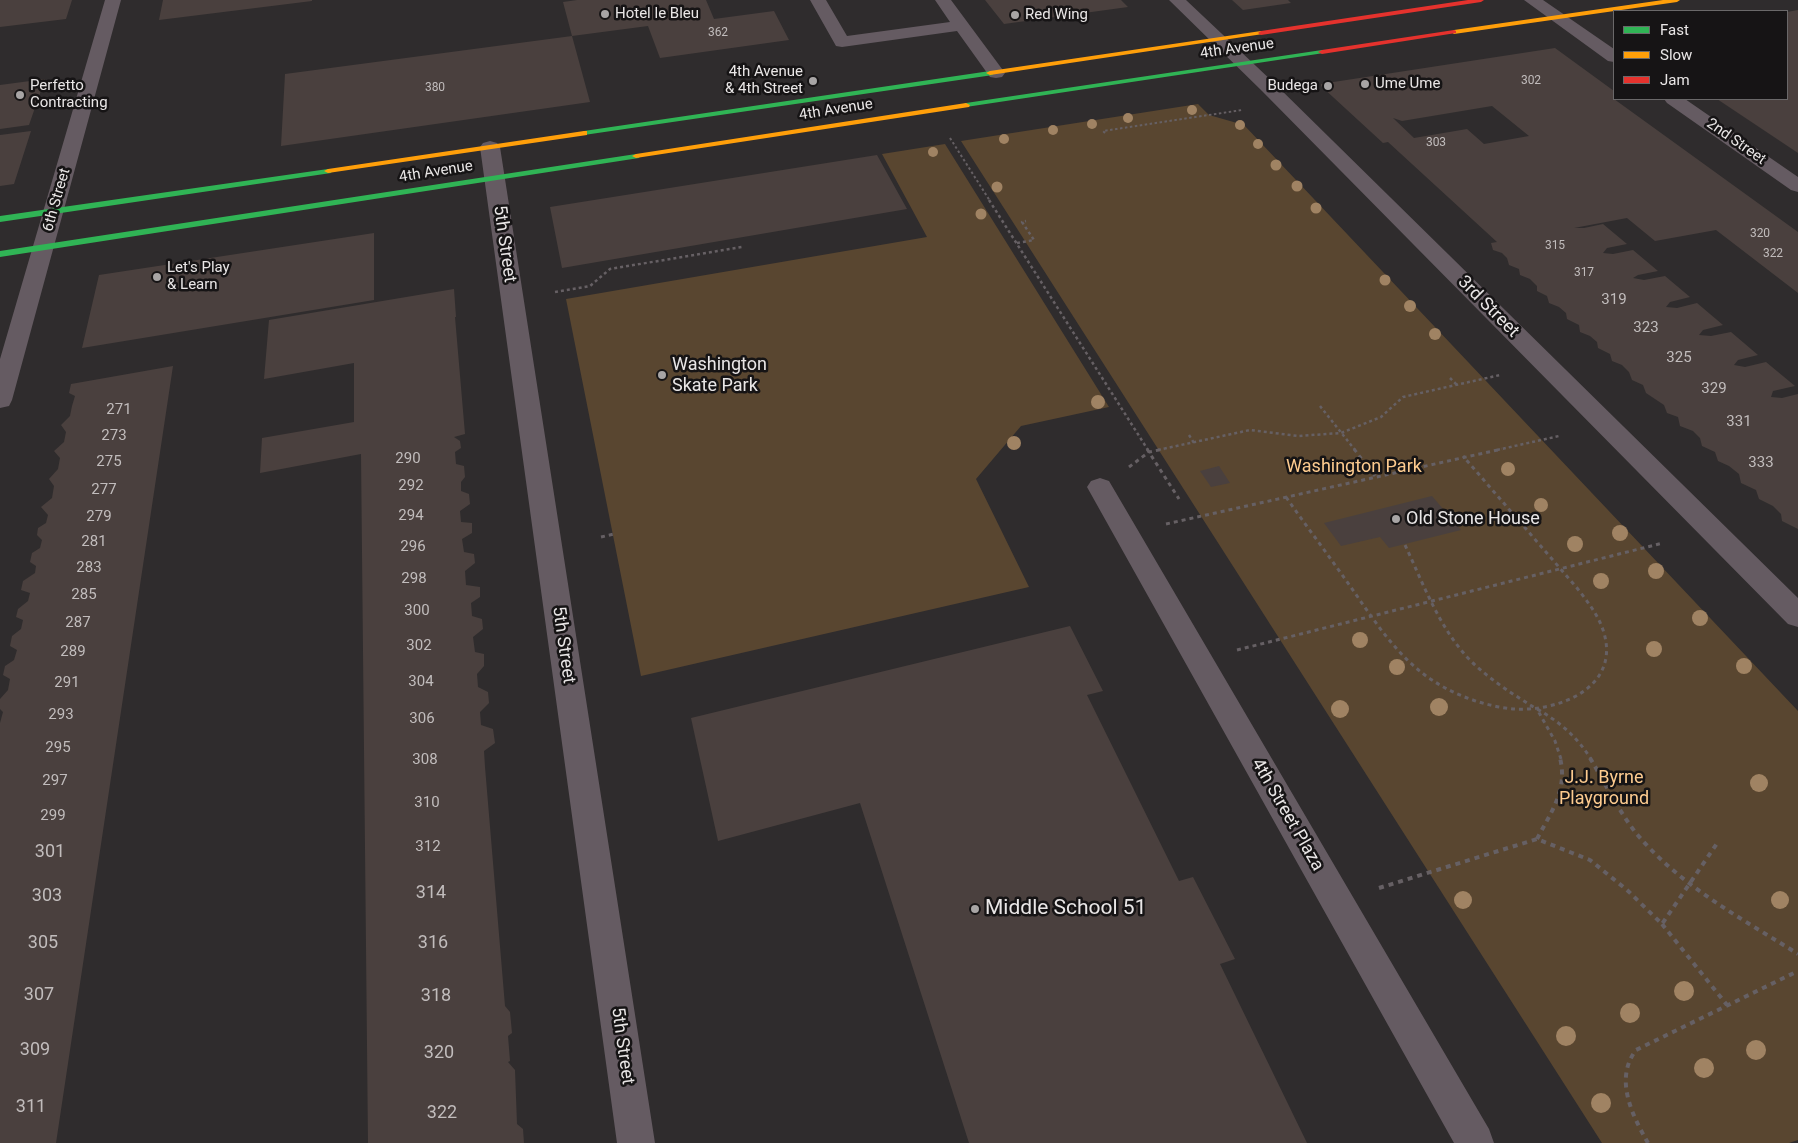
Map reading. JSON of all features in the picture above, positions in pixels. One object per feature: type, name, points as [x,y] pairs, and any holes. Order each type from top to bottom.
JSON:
[{"type":"main road","name":"4th Avenue","points":[[0,219],[1481,0]]},
{"type":"main road","name":"4th Avenue","points":[[0,254],[1242,63],[1677,0]]},
{"type":"street","name":"6th Street","points":[[0,400],[113,0]]},
{"type":"street","points":[[818,0],[842,42],[961,25]]},
{"type":"street","points":[[944,0],[996,73]]},
{"type":"street","name":"3rd Street","points":[[1177,0],[1798,616]]},
{"type":"street","points":[[1532,0],[1613,56]]},
{"type":"street","name":"2nd Street","points":[[1674,100],[1798,186]]},
{"type":"street","name":"5th Street","points":[[490,147],[636,1143]]},
{"type":"street","name":"4th Street Plaza","points":[[1100,487],[1475,1143]]},
{"type":"path","points":[[1105,133],[1103,131],[1242,110]]},
{"type":"path","points":[[946,132],[1179,499]]},
{"type":"path","points":[[1017,243],[1034,240],[1022,222],[1026,221]]},
{"type":"path","points":[[556,292],[590,286],[610,269],[742,247]]},
{"type":"path","points":[[1100,487],[1149,452],[1250,430],[1298,436],[1341,433],[1381,417],[1403,397],[1500,375]]},
{"type":"path","points":[[1450,378],[1457,385]]},
{"type":"path","points":[[1320,406],[1375,476]]},
{"type":"path","points":[[1189,435],[1194,443]]},
{"type":"path","points":[[1126,533],[1462,456],[1559,436]]},
{"type":"path","points":[[1286,497],[1386,637],[1407,661],[1433,680],[1457,694],[1484,703],[1511,708],[1538,709],[1561,705],[1584,693],[1600,677],[1606,656],[1604,634],[1594,610],[1462,456]]},
{"type":"path","points":[[601,537],[614,534]]},
{"type":"path","points":[[1199,660],[1663,543]]},
{"type":"path","points":[[1405,545],[1432,601],[1458,646],[1491,680],[1562,725],[1573,736],[1594,765],[1621,812],[1638,834],[1666,864],[1690,883],[1798,954]]},
{"type":"path","points":[[1537,840],[1548,816],[1558,801],[1562,783],[1562,765],[1558,746],[1538,709]]},
{"type":"path","points":[[1336,901],[1537,840],[1590,860],[1627,890],[1662,924],[1727,1005]]},
{"type":"path","points":[[1662,924],[1718,842]]},
{"type":"path","points":[[1648,1143],[1638,1126],[1631,1108],[1626,1078],[1628,1062],[1636,1050],[1798,971]]},
{"type":"green space","points":[[1198,104],[1209,115],[1244,125],[1798,711],[1798,1140],[1789,1143],[1602,1143],[961,141]]},
{"type":"green space","points":[[945,144],[1109,407],[1021,426],[976,479],[1029,587],[641,676],[566,299],[927,237],[882,154]]},
{"type":"building","points":[[0,0],[72,0],[66,19],[0,27]]},
{"type":"building","points":[[163,0],[312,0],[312,1],[159,20]]},
{"type":"building","points":[[577,0],[706,0],[714,19],[774,11],[789,40],[660,58],[648,26],[572,36],[563,2]]},
{"type":"building","points":[[985,0],[1121,0],[1128,7],[1004,24]]},
{"type":"building","points":[[1232,0],[1288,0],[1291,3],[1243,10]]},
{"type":"building","points":[[1798,10],[1798,153],[1718,100],[1788,100],[1788,12]]},
{"type":"building","points":[[572,36],[590,102],[281,146],[285,74]]},
{"type":"building","points":[[1555,48],[1613,90],[1613,100],[1798,232],[1798,293],[1716,230],[1655,241],[1627,218],[1574,228],[1603,224],[1627,244],[1607,248],[1603,253],[1613,254],[1633,250],[1658,271],[1638,275],[1633,278],[1644,280],[1665,276],[1690,297],[1670,302],[1666,307],[1677,308],[1697,303],[1723,325],[1703,330],[1699,335],[1711,336],[1731,332],[1758,355],[1738,360],[1734,365],[1745,367],[1766,362],[1795,386],[1773,391],[1771,397],[1782,398],[1798,394],[1798,529],[1782,521],[1781,514],[1773,506],[1759,499],[1756,490],[1741,483],[1739,474],[1729,466],[1718,461],[1715,452],[1702,446],[1700,438],[1693,431],[1680,426],[1678,417],[1667,413],[1664,405],[1646,393],[1643,385],[1632,380],[1629,372],[1622,365],[1612,361],[1610,354],[1598,348],[1597,342],[1590,336],[1580,332],[1579,325],[1567,319],[1566,313],[1559,307],[1549,303],[1547,296],[1537,291],[1537,286],[1530,279],[1520,275],[1519,269],[1509,265],[1507,258],[1502,253],[1493,250],[1491,243],[1497,242],[1388,142],[1383,143],[1321,84]],"holes":[[[1492,106],[1529,136],[1484,144],[1467,129],[1414,138],[1393,118],[1402,121]]]},
{"type":"building","name":"Perfetto Contracting","points":[[45,79],[29,125],[0,129],[0,85]]},
{"type":"building","points":[[31,131],[14,184],[0,186],[0,135]]},
{"type":"building","points":[[877,155],[907,209],[562,268],[550,207]]},
{"type":"building","points":[[374,233],[374,300],[82,348],[99,275]]},
{"type":"building","points":[[454,289],[465,434],[454,437],[460,441],[461,448],[455,452],[456,464],[464,466],[465,477],[461,482],[461,491],[469,494],[470,504],[460,511],[461,522],[472,523],[472,533],[462,539],[464,552],[474,554],[475,563],[465,571],[466,585],[480,587],[480,597],[471,603],[472,616],[482,619],[483,629],[473,637],[475,652],[484,654],[484,666],[477,674],[478,687],[488,692],[489,703],[480,712],[481,725],[493,729],[495,743],[484,751],[485,767],[505,1006],[510,1012],[512,1033],[508,1036],[510,1061],[508,1062],[515,1070],[517,1124],[523,1129],[524,1143],[368,1143],[361,454],[260,473],[262,438],[354,422],[354,363],[264,379],[269,320]]},
{"type":"building","points":[[173,366],[56,1143],[0,1143],[0,723],[3,712],[0,709],[0,699],[8,690],[10,679],[3,675],[5,666],[14,660],[17,650],[10,646],[12,636],[21,629],[23,620],[16,617],[18,609],[28,601],[30,593],[21,590],[23,581],[35,573],[36,566],[30,562],[32,553],[40,548],[42,540],[37,535],[38,528],[46,523],[48,515],[41,507],[52,498],[54,486],[49,479],[58,469],[60,458],[54,451],[64,442],[66,432],[61,425],[70,416],[75,396],[69,393],[71,384]]},
{"type":"building","points":[[1219,466],[1230,483],[1211,487],[1200,471]]},
{"type":"building","name":"Old Stone House","points":[[1432,496],[1461,530],[1389,548],[1380,537],[1341,546],[1324,523]]},
{"type":"building","points":[[1070,626],[1103,691],[1087,695],[1179,881],[1193,877],[1235,959],[1220,964],[1307,1143],[969,1143],[860,803],[718,841],[691,718]]},
{"type":"traffic: fast","points":[[966,105],[1322,52]]},
{"type":"traffic: fast","points":[[584,133],[990,73]]},
{"type":"traffic: fast","points":[[0,254],[636,156]]},
{"type":"traffic: fast","points":[[0,219],[328,171]]},
{"type":"traffic: slow","points":[[1454,32],[1677,0]]},
{"type":"traffic: slow","points":[[990,73],[1261,33]]},
{"type":"traffic: slow","points":[[636,156],[966,105]]},
{"type":"traffic: slow","points":[[328,171],[584,133]]},
{"type":"traffic: jam","points":[[1261,33],[1481,0]]},
{"type":"traffic: jam","points":[[1322,52],[1454,32]]},
{"type":"place","name":"Hotel le Bleu","points":[[605,14]]},
{"type":"place","name":"Red Wing","points":[[1015,15]]},
{"type":"place","name":"4th Avenue & 4th Street","points":[[813,81]]},
{"type":"place","name":"Ume Ume","points":[[1365,84]]},
{"type":"place","name":"Budega","points":[[1328,86]]},
{"type":"place","name":"Perfetto Contracting","points":[[20,95]]},
{"type":"place","name":"Let's Play & Learn","points":[[157,277]]},
{"type":"place","name":"Washington Skate Park","points":[[662,375]]},
{"type":"place","name":"Old Stone House","points":[[1396,519]]},
{"type":"place","name":"Middle School 51","points":[[975,909]]},
{"type":"park label","name":"Washington Park","points":[[1354,467]]},
{"type":"park label","name":"J.J. Byrne Playground","points":[[1604,788]]}]
